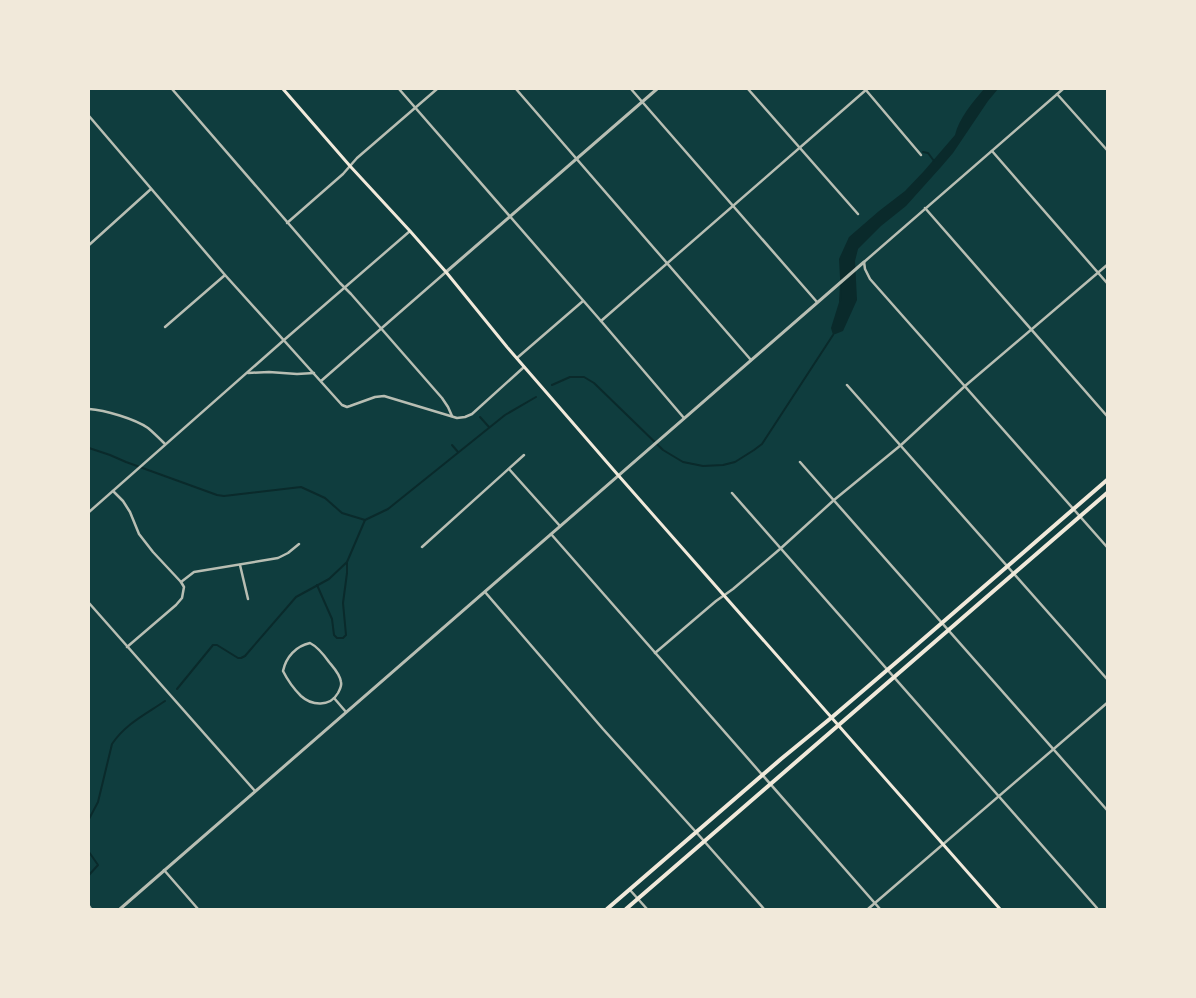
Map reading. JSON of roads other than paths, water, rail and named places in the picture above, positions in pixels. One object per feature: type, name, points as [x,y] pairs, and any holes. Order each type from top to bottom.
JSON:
[{"type":"main road","points":[[283,89],[446,272],[524,367],[1000,909]]},
{"type":"main road","points":[[607,909],[762,775],[832,718],[1107,480]]},
{"type":"main road","points":[[626,909],[1107,493]]},
{"type":"street","points":[[172,89],[442,398],[452,416]]},
{"type":"street","points":[[399,89],[684,418]]},
{"type":"street","points":[[287,222],[437,89]]},
{"type":"street","points":[[516,89],[751,360]]},
{"type":"street","points":[[631,89],[817,302]]},
{"type":"street","points":[[321,381],[657,89]]},
{"type":"street","points":[[748,89],[858,214]]},
{"type":"street","points":[[601,320],[865,89],[920,155]]},
{"type":"street","points":[[120,909],[1063,89]]},
{"type":"street","points":[[1057,94],[1107,150]]},
{"type":"street","points":[[89,116],[225,275],[344,406],[348,407],[375,397],[384,396],[463,418],[472,414],[524,367]]},
{"type":"street","points":[[992,151],[1107,283]]},
{"type":"street","points":[[89,245],[151,189]]},
{"type":"street","points":[[925,208],[1107,416]]},
{"type":"street","points":[[89,512],[410,231]]},
{"type":"street","points":[[864,262],[870,279],[1107,547]]},
{"type":"street","points":[[655,653],[780,549],[834,500],[901,445],[965,386],[1107,265]]},
{"type":"street","points":[[166,327],[225,275]]},
{"type":"street","points":[[517,358],[583,301]]},
{"type":"street","points":[[246,374],[262,372],[314,374]]},
{"type":"street","points":[[847,385],[1107,680]]},
{"type":"street","points":[[89,409],[114,414],[138,422],[149,428],[165,444]]},
{"type":"street","points":[[422,547],[524,455]]},
{"type":"street","points":[[800,462],[1107,810]]},
{"type":"street","points":[[509,469],[560,526]]},
{"type":"street","points":[[112,490],[130,512],[139,534],[152,552],[184,587],[182,598],[176,605],[127,647]]},
{"type":"street","points":[[732,493],[1097,908]]},
{"type":"street","points":[[551,534],[880,909]]},
{"type":"street","points":[[181,582],[194,572],[278,558],[299,544]]},
{"type":"street","points":[[240,565],[248,599]]},
{"type":"street","points":[[484,592],[764,909]]},
{"type":"street","points":[[89,603],[255,792]]},
{"type":"street","points":[[310,642],[316,646],[339,676],[342,684],[334,698],[325,704],[318,704],[302,696],[283,670],[284,663],[289,656],[310,642]]},
{"type":"street","points":[[334,698],[346,712]]},
{"type":"street","points":[[868,909],[1054,750],[1107,702]]},
{"type":"street","points":[[164,870],[198,909]]},
{"type":"street","points":[[630,890],[647,909]]},
{"type":"water","points":[[984,89],[998,89],[953,153],[906,206],[881,226],[858,249],[855,261],[857,300],[843,331],[833,335],[831,328],[841,296],[839,259],[849,237],[905,191],[924,171],[955,135],[963,116]]},
{"type":"waterway","points":[[923,152],[928,153],[934,161]]},
{"type":"waterway","points":[[840,301],[841,285]]},
{"type":"waterway","points":[[552,385],[570,377],[584,377],[594,383],[663,450],[683,462],[703,466],[723,465],[735,462],[762,444],[833,335]]},
{"type":"waterway","points":[[89,448],[217,495],[224,496],[301,487],[325,498],[342,513],[365,520],[388,509],[505,415],[536,397]]},
{"type":"waterway","points":[[480,417],[489,427]]},
{"type":"waterway","points":[[452,445],[458,452]]},
{"type":"waterway","points":[[177,689],[213,645],[217,645],[238,658],[245,656],[296,597],[329,579],[347,562],[365,520]]},
{"type":"waterway","points":[[317,585],[332,619],[334,635],[337,638],[343,638],[346,635],[343,603],[347,563]]},
{"type":"waterway","points":[[89,819],[98,802],[112,744],[129,725],[165,701]]},
{"type":"waterway","points":[[89,852],[98,865],[89,875]]}]
